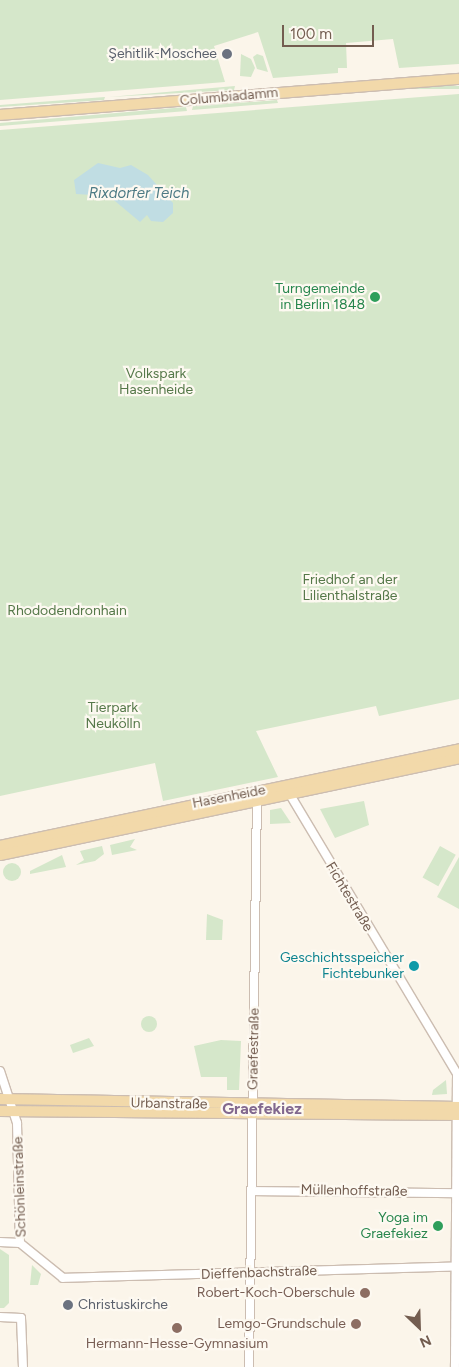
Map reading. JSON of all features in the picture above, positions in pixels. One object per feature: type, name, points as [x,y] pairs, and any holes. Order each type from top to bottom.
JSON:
[{"type":"main road","name":"Columbiadamm","points":[[0,115],[459,79]]},
{"type":"main road","name":"Hasenheide","points":[[0,846],[257,796],[459,749]]},
{"type":"main road","name":"Hasenheide","points":[[257,796],[289,793],[459,758]]},
{"type":"main road","name":"Hasenheide","points":[[0,855],[225,802]]},
{"type":"main road","name":"Urbanstraße","points":[[0,1111],[8,1104],[458,1111]]},
{"type":"street","name":"Fichtestraße","points":[[289,793],[458,1073],[455,1367]]},
{"type":"street","name":"Graefestraße","points":[[249,1367],[257,796]]},
{"type":"street","name":"Schönleinstraße","points":[[0,1071],[8,1104],[20,1242],[58,1278]]},
{"type":"street","name":"Müllenhoffstraße","points":[[252,1190],[456,1193]]},
{"type":"street","points":[[0,1242],[20,1242]]},
{"type":"street","name":"Dieffenbachstraße","points":[[58,1278],[457,1267]]},
{"type":"street","points":[[0,1317],[21,1317],[23,1367]]},
{"type":"green space","points":[[0,0],[459,0],[459,64],[399,68],[393,39],[346,43],[347,68],[338,68],[338,73],[273,78],[258,32],[214,46],[225,82],[0,100]]},
{"type":"green space","points":[[241,54],[251,59],[255,68],[251,77],[240,76]]},
{"type":"green space","points":[[257,54],[263,56],[268,72],[257,69],[253,57]]},
{"type":"green space","points":[[235,86],[234,90],[109,97]]},
{"type":"green space","points":[[366,86],[459,86],[459,89],[366,89]]},
{"type":"green space","name":"Volkspark Hasenheide","points":[[459,94],[459,699],[379,716],[376,706],[256,731],[278,777],[163,801],[155,763],[0,796],[0,130]]},
{"type":"green space","points":[[105,97],[104,100],[0,107],[0,105]]},
{"type":"green space","points":[[277,100],[278,103],[192,110],[193,106]]},
{"type":"green space","points":[[186,107],[187,111],[0,126],[0,123]]},
{"type":"green space","points":[[364,801],[369,825],[335,838],[320,809]]},
{"type":"green space","points":[[281,808],[291,823],[270,824],[270,810]]},
{"type":"green space","points":[[135,839],[130,847],[137,850],[112,855],[110,845]]},
{"type":"green space","points":[[102,846],[104,854],[95,861],[76,865],[84,860],[80,851]]},
{"type":"green space","points":[[440,846],[456,855],[438,886],[423,877]]},
{"type":"green space","points":[[62,855],[66,867],[30,874],[30,871]]},
{"type":"green space","points":[[459,857],[459,909],[437,897]]},
{"type":"green space","points":[[8,863],[16,863],[21,868],[19,879],[8,881],[3,876],[3,868]]},
{"type":"green space","points":[[207,914],[223,920],[222,940],[206,940]]},
{"type":"green space","points":[[149,1016],[155,1018],[157,1024],[155,1030],[149,1032],[143,1030],[141,1024],[143,1018]]},
{"type":"green space","points":[[89,1038],[94,1046],[73,1053],[70,1045]]},
{"type":"green space","points":[[221,1040],[241,1041],[239,1090],[227,1090],[227,1077],[201,1077],[194,1046]]},
{"type":"green space","points":[[446,1080],[447,1094],[432,1095],[433,1090]]},
{"type":"green space","points":[[0,1249],[9,1255],[9,1303],[4,1308],[0,1308]]},
{"type":"green space","points":[[32,1265],[41,1274],[38,1285],[30,1285]]},
{"type":"water","name":"Rixdorfer Teich","points":[[98,163],[120,168],[131,165],[148,175],[173,203],[173,213],[163,222],[151,221],[147,215],[140,222],[109,196],[76,194],[74,180]]},
{"type":"place","name":"Şehitlik-Moschee","points":[[227,54]]},
{"type":"place","name":"Turngemeinde in Berlin 1848","points":[[375,297]]},
{"type":"place","name":"Geschichtsspeicher Fichtebunker","points":[[414,966]]},
{"type":"place","name":"Yoga im Graefekiez","points":[[438,1226]]},
{"type":"place","name":"Robert-Koch-Oberschule","points":[[365,1293]]},
{"type":"place","name":"Christuskirche","points":[[68,1305]]},
{"type":"place","name":"Lemgo-Grundschule","points":[[356,1324]]},
{"type":"place","name":"Hermann-Hesse-Gymnasium","points":[[177,1328]]},
{"type":"district","name":"Graefekiez","points":[[262,1109]]},
{"type":"park label","name":"Friedhof an der Lilienthalstraße","points":[[350,588]]},
{"type":"park label","name":"Rhododendronhain","points":[[67,611]]},
{"type":"park label","name":"Tierpark Neukölln","points":[[113,716]]}]
